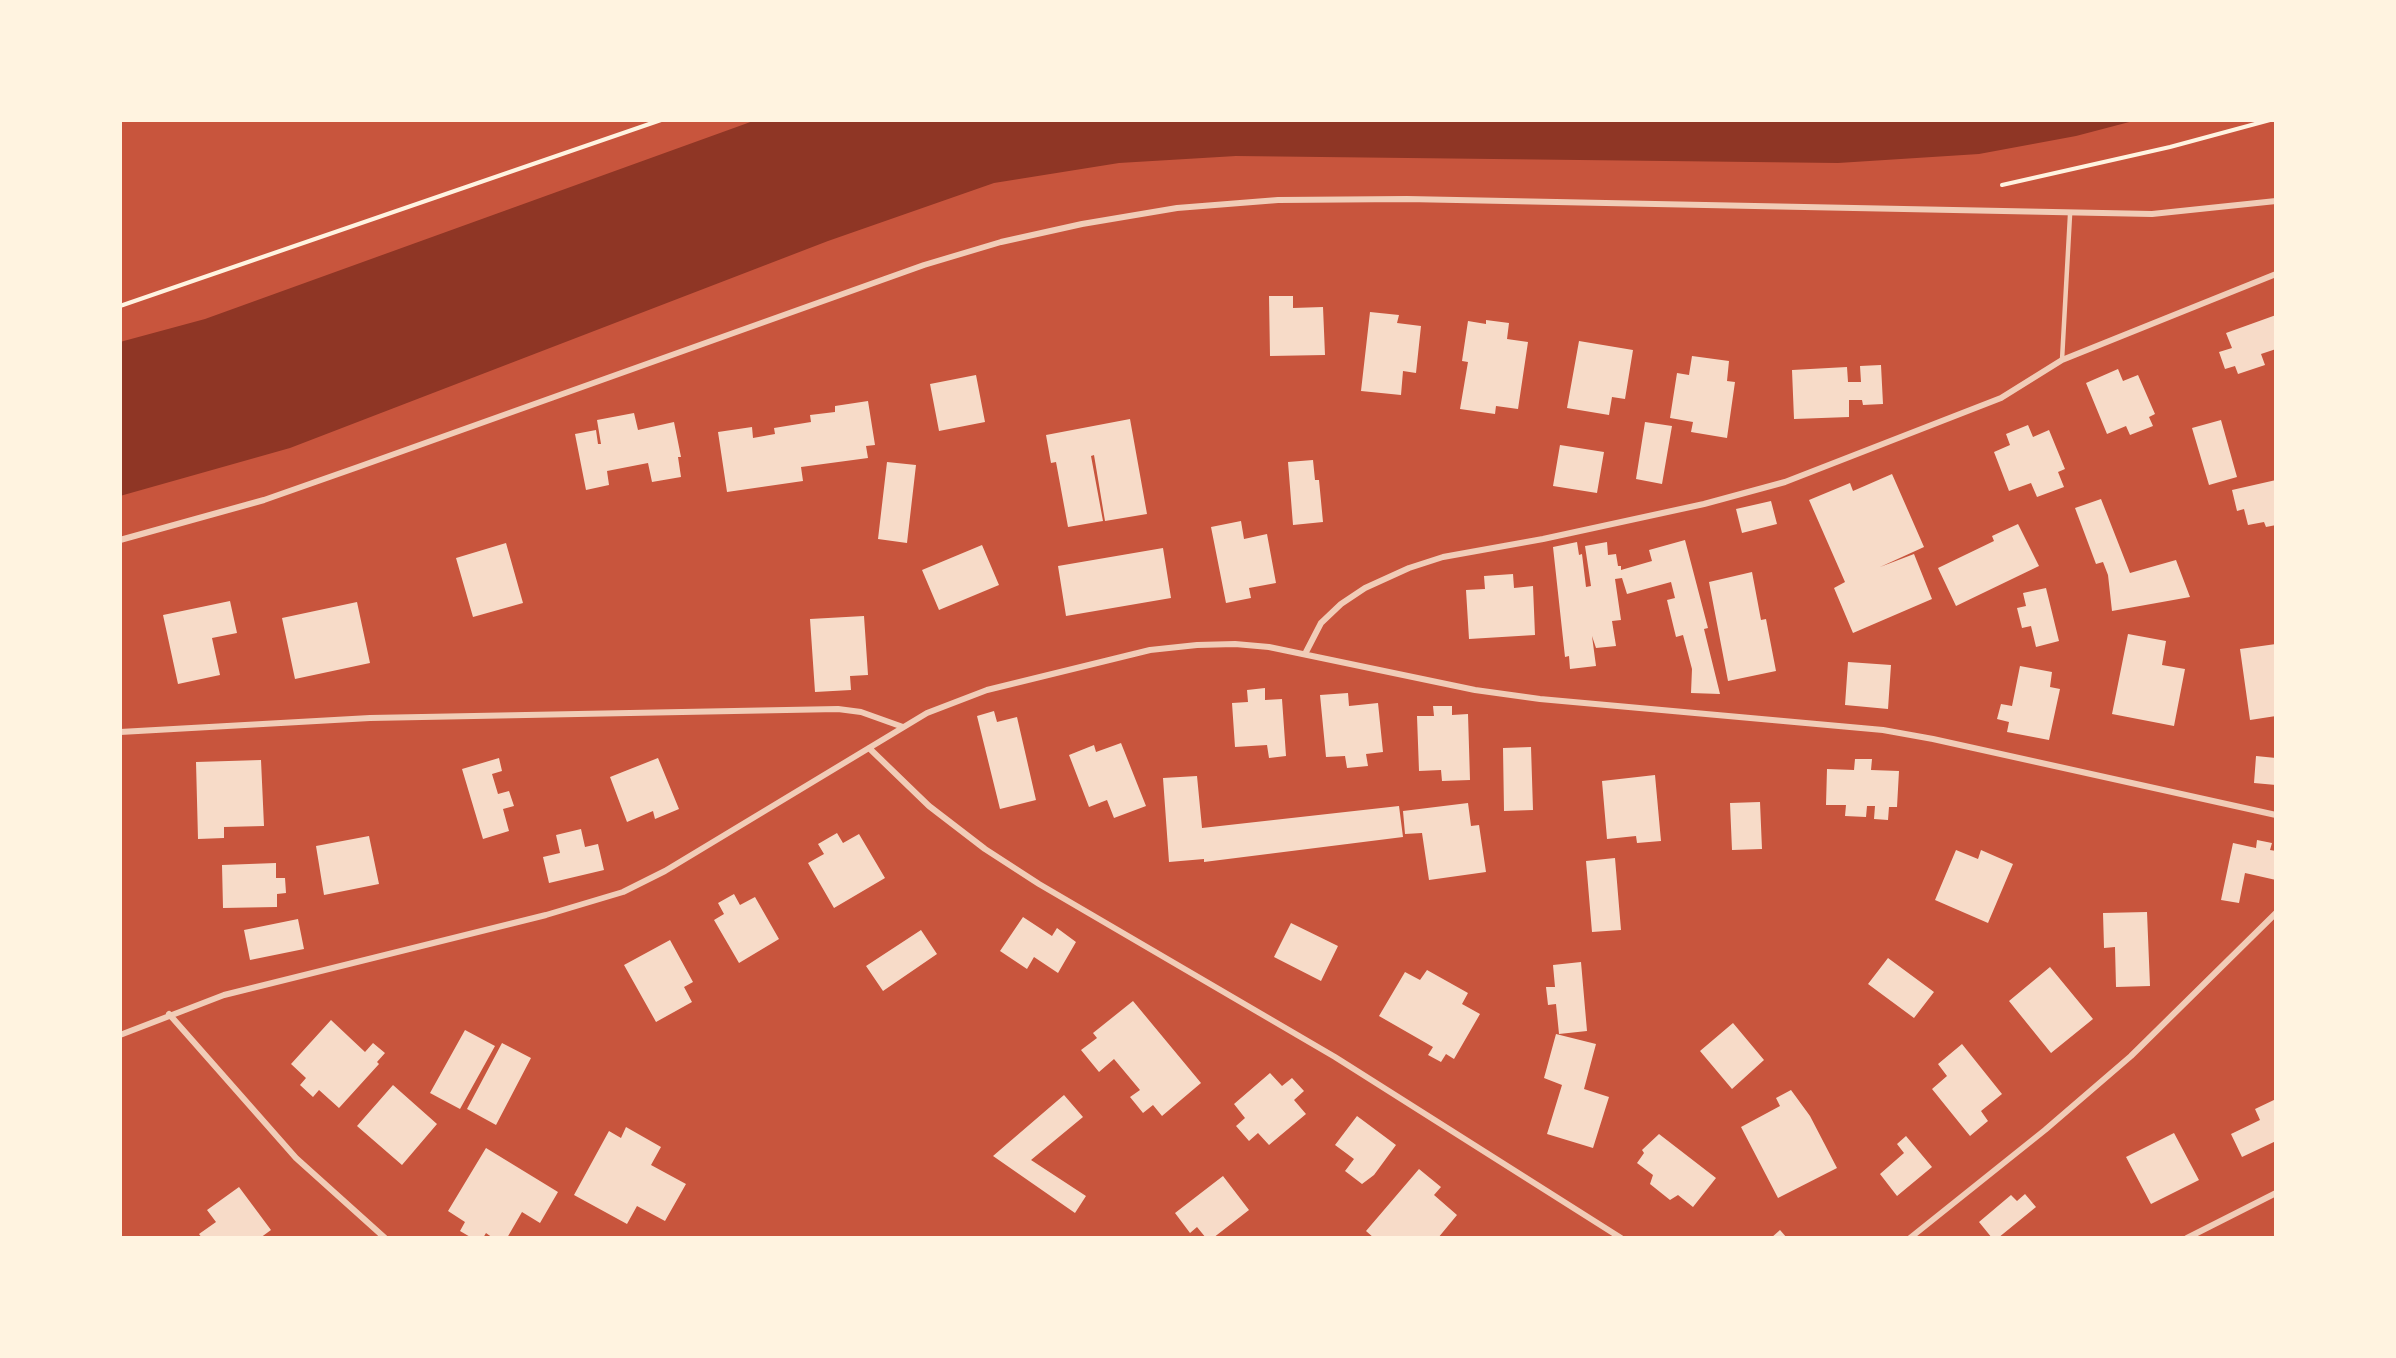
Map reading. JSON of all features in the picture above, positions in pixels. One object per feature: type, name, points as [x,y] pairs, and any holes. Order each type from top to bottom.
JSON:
[{"type":"street","points":[[120,540],[306,485],[924,265],[1001,242],[1103,220],[1177,208],[1278,200],[1407,199],[2070,215],[2152,214],[2276,201]]},
{"type":"street","points":[[1305,654],[1321,623],[1341,604],[1365,588],[1409,568],[1443,557],[1543,539],[1704,504],[1785,482],[2001,398],[2062,360],[2276,274]]},
{"type":"street","points":[[120,1035],[169,1014],[245,989],[546,915],[623,891],[665,871],[927,713],[987,690],[1150,650],[1235,644],[1305,654],[1415,679],[1518,696],[1696,715],[1884,730],[2276,815]]},
{"type":"street","points":[[120,732],[370,718],[838,709],[861,712],[903,727]]},
{"type":"street","points":[[869,748],[928,806],[1030,879],[1335,1057],[1621,1238]]},
{"type":"street","points":[[1910,1238],[2045,1130],[2131,1056],[2276,913]]},
{"type":"street","points":[[169,1014],[296,1158],[385,1238]]},
{"type":"street","points":[[2187,1238],[2276,1193]]},
{"type":"lane","points":[[2062,360],[2070,215]]},
{"type":"path","points":[[120,306],[662,120]]},
{"type":"path","points":[[1992,187],[2106,162],[2270,120]]},
{"type":"shaded area","points":[[756,120],[2137,120],[2076,136],[1979,154],[1838,163],[1236,156],[1119,163],[994,183],[828,241],[290,448],[120,496],[120,342],[205,319]]},
{"type":"building","points":[[1269,296],[1293,296],[1293,308],[1323,307],[1325,355],[1270,356]]},
{"type":"building","points":[[1370,312],[1399,315],[1397,323],[1421,326],[1416,373],[1403,371],[1401,395],[1361,391]]},
{"type":"building","points":[[2276,315],[2276,349],[2261,354],[2265,365],[2238,374],[2235,366],[2225,369],[2219,352],[2232,348],[2226,333]]},
{"type":"building","points":[[1486,320],[1509,323],[1507,339],[1528,342],[1518,409],[1496,406],[1495,414],[1460,409],[1468,362],[1462,361],[1468,321],[1486,324]]},
{"type":"building","points":[[1579,341],[1633,350],[1625,399],[1612,397],[1609,415],[1567,408]]},
{"type":"building","points":[[1692,356],[1729,361],[1727,381],[1735,382],[1727,438],[1691,432],[1693,422],[1670,418],[1677,373],[1689,375]]},
{"type":"building","points":[[1881,365],[1883,404],[1863,405],[1862,400],[1849,400],[1849,417],[1794,419],[1792,370],[1847,367],[1848,382],[1861,382],[1860,366]]},
{"type":"building","points":[[2118,369],[2123,381],[2138,375],[2155,414],[2149,417],[2153,426],[2130,435],[2126,426],[2107,434],[2086,383]]},
{"type":"building","points":[[976,375],[985,422],[939,431],[930,384]]},
{"type":"building","points":[[868,401],[875,445],[866,446],[868,458],[801,467],[803,481],[727,492],[718,432],[752,427],[753,438],[775,434],[774,428],[811,422],[810,415],[835,412],[835,406]]},
{"type":"building","points":[[634,413],[638,430],[674,422],[681,457],[678,457],[681,477],[652,482],[648,463],[607,471],[609,485],[586,490],[575,434],[596,430],[598,444],[601,444],[597,420]]},
{"type":"building","points":[[1130,419],[1147,514],[1105,521],[1094,455],[1091,456],[1103,521],[1068,527],[1056,462],[1051,463],[1046,435]]},
{"type":"building","points":[[2221,420],[2237,477],[2209,485],[2192,428]]},
{"type":"building","points":[[1645,422],[1672,426],[1662,484],[1636,479]]},
{"type":"building","points":[[2028,425],[2033,437],[2049,430],[2065,469],[2058,472],[2064,487],[2037,497],[2031,483],[2009,491],[1994,452],[2010,445],[2006,434]]},
{"type":"building","points":[[1560,445],[1604,452],[1597,493],[1553,486]]},
{"type":"building","points":[[1313,460],[1315,480],[1319,480],[1323,522],[1293,525],[1288,462]]},
{"type":"building","points":[[887,462],[916,465],[907,543],[878,539]]},
{"type":"building","points":[[1892,474],[1924,547],[1880,567],[1914,554],[1932,599],[1853,633],[1834,588],[1845,582],[1809,500],[1850,483],[1853,491]]},
{"type":"building","points":[[2276,480],[2276,525],[2266,527],[2264,522],[2248,525],[2244,509],[2237,511],[2232,490]]},
{"type":"building","points":[[2101,499],[2130,573],[2176,560],[2190,597],[2112,611],[2108,575],[2103,562],[2096,564],[2075,508]]},
{"type":"building","points":[[1771,501],[1777,524],[1742,533],[1736,509]]},
{"type":"building","points":[[1241,521],[1244,539],[1267,534],[1276,583],[1249,588],[1251,598],[1226,603],[1211,527]]},
{"type":"building","points":[[2018,524],[2039,566],[1956,606],[1938,568],[1994,541],[1992,536]]},
{"type":"building","points":[[1685,540],[1708,628],[1704,629],[1720,694],[1691,693],[1692,669],[1683,635],[1676,637],[1667,600],[1675,598],[1671,582],[1627,594],[1622,578],[1615,579],[1621,620],[1612,621],[1616,646],[1596,648],[1592,636],[1596,666],[1570,669],[1569,656],[1565,657],[1553,547],[1577,542],[1579,555],[1582,554],[1586,587],[1591,586],[1585,546],[1607,542],[1608,555],[1616,554],[1621,570],[1652,561],[1649,550]]},
{"type":"building","points":[[506,543],[523,603],[473,617],[456,558]]},
{"type":"building","points":[[982,545],[999,585],[939,610],[922,570]]},
{"type":"building","points":[[1163,548],[1171,598],[1066,616],[1058,566]]},
{"type":"building","points":[[1752,572],[1761,620],[1766,619],[1776,671],[1728,681],[1709,582]]},
{"type":"building","points":[[1513,574],[1514,588],[1533,586],[1535,635],[1469,639],[1466,590],[1485,589],[1484,576]]},
{"type":"building","points":[[2046,588],[2059,641],[2036,647],[2031,626],[2022,628],[2017,608],[2026,606],[2023,593]]},
{"type":"building","points":[[230,601],[237,633],[212,638],[220,675],[178,684],[163,615]]},
{"type":"building","points":[[357,602],[370,663],[295,679],[282,618]]},
{"type":"building","points":[[864,616],[868,675],[850,676],[851,690],[815,692],[810,619]]},
{"type":"building","points":[[2128,634],[2166,641],[2162,665],[2185,669],[2174,726],[2112,714]]},
{"type":"building","points":[[2276,644],[2276,716],[2250,720],[2240,649]]},
{"type":"building","points":[[1848,662],[1891,665],[1888,709],[1845,705]]},
{"type":"building","points":[[2020,666],[2052,672],[2050,687],[2060,689],[2049,740],[2007,732],[2009,722],[1997,719],[2001,704],[2012,706]]},
{"type":"building","points":[[1265,688],[1265,700],[1282,699],[1286,756],[1269,758],[1267,745],[1235,747],[1232,703],[1248,702],[1247,690]]},
{"type":"building","points":[[1348,693],[1349,706],[1378,703],[1383,752],[1366,754],[1368,766],[1347,768],[1345,756],[1326,757],[1320,695]]},
{"type":"building","points":[[1433,706],[1452,706],[1452,715],[1468,714],[1470,780],[1442,781],[1441,770],[1419,771],[1417,716],[1434,716]]},
{"type":"building","points":[[994,711],[997,722],[1017,717],[1036,800],[1000,809],[977,716]]},
{"type":"building","points":[[1121,743],[1146,806],[1114,818],[1107,800],[1089,807],[1069,755],[1094,745],[1096,752]]},
{"type":"building","points":[[1531,747],[1533,810],[1504,811],[1503,748]]},
{"type":"building","points":[[2256,756],[2276,758],[2276,785],[2254,783]]},
{"type":"building","points":[[499,758],[502,771],[492,774],[498,794],[509,791],[514,806],[503,809],[509,831],[483,839],[462,769]]},
{"type":"building","points":[[658,758],[679,809],[655,819],[653,811],[627,822],[610,777]]},
{"type":"building","points":[[1855,759],[1872,759],[1871,770],[1899,771],[1897,807],[1889,807],[1888,820],[1874,819],[1875,806],[1867,806],[1866,817],[1845,816],[1846,805],[1826,805],[1827,769],[1854,770]]},
{"type":"building","points":[[261,760],[264,826],[224,827],[224,838],[198,839],[196,762]]},
{"type":"building","points":[[1655,775],[1661,841],[1637,843],[1636,836],[1607,839],[1602,781]]},
{"type":"building","points":[[1197,776],[1202,828],[1399,806],[1403,837],[1204,862],[1204,859],[1169,862],[1163,778]]},
{"type":"building","points":[[1760,802],[1762,849],[1732,850],[1730,803]]},
{"type":"building","points":[[1468,803],[1471,826],[1479,825],[1486,872],[1429,880],[1422,833],[1405,834],[1403,811]]},
{"type":"building","points":[[581,829],[585,847],[598,844],[604,870],[549,883],[543,857],[560,853],[556,835]]},
{"type":"building","points":[[837,833],[843,843],[859,834],[885,878],[834,908],[808,863],[824,854],[818,844]]},
{"type":"building","points":[[369,836],[379,884],[324,895],[316,846]]},
{"type":"building","points":[[2257,840],[2272,843],[2270,850],[2276,851],[2276,880],[2245,873],[2239,903],[2221,900],[2233,843],[2256,848]]},
{"type":"building","points":[[1956,850],[1978,859],[1981,850],[2013,864],[1988,923],[1935,900]]},
{"type":"building","points":[[1615,858],[1621,930],[1592,932],[1586,861]]},
{"type":"building","points":[[276,863],[276,878],[285,878],[286,893],[277,894],[277,907],[223,908],[222,865]]},
{"type":"building","points":[[734,894],[740,905],[755,897],[779,939],[739,963],[714,920],[724,914],[718,903]]},
{"type":"building","points":[[2147,912],[2150,986],[2116,987],[2115,947],[2104,948],[2103,913]]},
{"type":"building","points":[[1023,917],[1052,936],[1057,928],[1076,942],[1058,973],[1034,957],[1027,969],[1000,951]]},
{"type":"building","points":[[298,919],[304,949],[250,960],[244,930]]},
{"type":"building","points":[[1291,923],[1338,946],[1321,981],[1274,957]]},
{"type":"building","points":[[921,930],[937,954],[883,991],[866,966]]},
{"type":"building","points":[[670,940],[693,982],[684,987],[692,1002],[656,1022],[624,965]]},
{"type":"building","points":[[1888,958],[1934,992],[1914,1018],[1868,984]]},
{"type":"building","points":[[1581,962],[1587,1031],[1559,1034],[1556,1004],[1548,1005],[1546,987],[1555,987],[1553,965]]},
{"type":"building","points":[[2050,967],[2093,1019],[2051,1053],[2009,1001]]},
{"type":"building","points":[[1427,970],[1468,993],[1462,1004],[1480,1014],[1454,1059],[1446,1054],[1441,1062],[1428,1055],[1433,1047],[1379,1016],[1405,972],[1420,980]]},
{"type":"building","points":[[1133,1001],[1201,1083],[1162,1116],[1153,1105],[1143,1113],[1130,1097],[1140,1090],[1114,1059],[1099,1072],[1081,1050],[1097,1038],[1093,1033]]},
{"type":"building","points":[[331,1020],[365,1052],[373,1043],[385,1053],[377,1062],[379,1064],[339,1108],[319,1090],[313,1097],[300,1085],[306,1078],[291,1064]]},
{"type":"building","points":[[1733,1023],[1764,1060],[1732,1089],[1700,1051]]},
{"type":"building","points":[[465,1030],[495,1046],[460,1109],[430,1093]]},
{"type":"building","points":[[1556,1034],[1596,1044],[1584,1089],[1609,1097],[1593,1148],[1547,1134],[1562,1085],[1544,1078]]},
{"type":"building","points":[[502,1043],[531,1058],[496,1125],[467,1109]]},
{"type":"building","points":[[1962,1044],[2002,1094],[1981,1111],[1988,1121],[1970,1136],[1932,1089],[1947,1076],[1938,1064]]},
{"type":"building","points":[[1270,1073],[1282,1086],[1292,1078],[1304,1091],[1294,1100],[1306,1114],[1269,1145],[1258,1133],[1249,1141],[1236,1126],[1245,1118],[1234,1104]]},
{"type":"building","points":[[393,1085],[437,1124],[402,1165],[357,1126]]},
{"type":"building","points":[[1791,1090],[1810,1116],[1837,1168],[1778,1198],[1741,1127],[1780,1106],[1776,1098]]},
{"type":"building","points":[[1064,1095],[1083,1117],[1031,1160],[1086,1196],[1075,1213],[993,1156]]},
{"type":"building","points":[[2276,1099],[2276,1141],[2242,1157],[2231,1134],[2260,1120],[2255,1109]]},
{"type":"building","points":[[1357,1116],[1396,1145],[1374,1175],[1362,1184],[1345,1171],[1354,1159],[1335,1145]]},
{"type":"building","points":[[626,1127],[661,1147],[651,1165],[686,1184],[665,1221],[637,1206],[627,1224],[574,1195],[609,1131],[621,1138]]},
{"type":"building","points":[[2174,1133],[2199,1180],[2151,1204],[2126,1157]]},
{"type":"building","points":[[1659,1134],[1716,1178],[1693,1207],[1678,1195],[1670,1200],[1650,1184],[1653,1175],[1637,1163],[1644,1153],[1642,1150]]},
{"type":"building","points":[[1906,1136],[1932,1167],[1897,1196],[1880,1174],[1904,1153],[1897,1144]]},
{"type":"building","points":[[486,1148],[558,1192],[540,1223],[522,1212],[507,1238],[493,1238],[486,1233],[483,1238],[472,1238],[460,1231],[465,1222],[448,1211]]},
{"type":"building","points":[[1419,1169],[1441,1187],[1434,1195],[1457,1215],[1438,1238],[1374,1238],[1366,1231]]},
{"type":"building","points":[[1223,1176],[1249,1210],[1213,1238],[1206,1238],[1197,1227],[1190,1233],[1175,1213]]},
{"type":"building","points":[[239,1187],[271,1230],[260,1238],[202,1238],[199,1234],[216,1222],[207,1210]]},
{"type":"building","points":[[2025,1194],[2036,1207],[1998,1238],[1992,1238],[1979,1222],[2011,1195],[2017,1201]]},
{"type":"building","points":[[1780,1230],[1787,1238],[1771,1238]]}]
